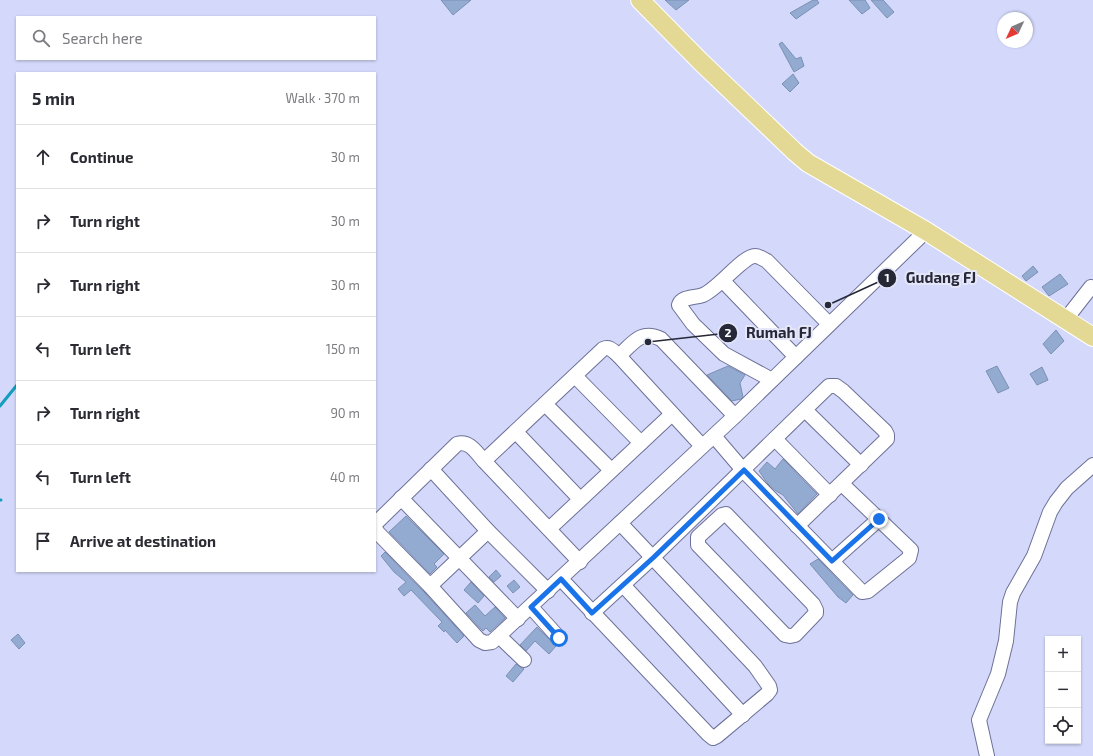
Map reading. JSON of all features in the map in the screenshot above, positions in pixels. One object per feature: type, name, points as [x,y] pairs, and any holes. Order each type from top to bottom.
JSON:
[{"type":"main road","points":[[640,0],[701,62],[808,163],[926,231],[1093,337]]},
{"type":"street","points":[[376,530],[430,586],[478,640],[485,643],[492,642],[580,562],[714,436],[926,231]]},
{"type":"street","points":[[772,380],[724,354],[693,324],[679,305],[683,300],[704,295],[723,281],[749,258],[756,256],[767,261],[829,324]]},
{"type":"street","points":[[723,281],[796,357]]},
{"type":"street","points":[[1066,319],[1091,287]]},
{"type":"street","points":[[618,356],[639,338],[647,335],[661,340],[735,416]]},
{"type":"street","points":[[484,460],[516,432],[603,349],[609,348],[702,446]]},
{"type":"street","points":[[575,376],[641,443]]},
{"type":"street","points":[[592,613],[654,557],[829,386],[836,386],[843,391],[887,435],[887,439],[797,526]]},
{"type":"street","points":[[545,404],[611,470]]},
{"type":"street","points":[[805,410],[861,464]]},
{"type":"street","points":[[549,529],[672,414]]},
{"type":"street","points":[[516,432],[580,499]]},
{"type":"street","points":[[714,436],[797,526],[862,592],[868,591],[909,558],[911,550],[842,484]]},
{"type":"street","points":[[775,439],[830,495]]},
{"type":"street","points":[[376,523],[456,444],[463,442],[468,444],[484,460],[580,562]]},
{"type":"street","points":[[987,756],[980,720],[998,674],[1008,629],[1010,602],[1013,592],[1034,556],[1052,507],[1067,488],[1093,465]]},
{"type":"street","points":[[431,469],[488,531],[548,591]]},
{"type":"street","points":[[401,498],[518,619]]},
{"type":"street","points":[[698,514],[710,526]]},
{"type":"street","points":[[726,514],[730,516],[813,604],[816,613],[795,635],[785,636],[698,545],[698,537],[710,526],[722,516],[726,514]]},
{"type":"street","points":[[832,561],[879,519]]},
{"type":"street","points":[[561,579],[713,738],[767,694],[770,690],[769,686],[755,666],[654,557],[620,523]]},
{"type":"street","points":[[430,586],[488,531]]},
{"type":"street","points":[[623,585],[743,715]]},
{"type":"street","points":[[531,607],[559,638]]},
{"type":"street","points":[[499,636],[524,660]]},
{"type":"building","points":[[441,0],[471,0],[453,15]]},
{"type":"building","points":[[665,0],[689,0],[676,10]]},
{"type":"building","points":[[813,0],[817,0],[819,3],[796,19],[790,13]]},
{"type":"building","points":[[849,0],[865,0],[870,8],[862,14]]},
{"type":"building","points":[[871,0],[883,0],[894,12],[887,18]]},
{"type":"building","points":[[782,42],[796,59],[801,57],[804,66],[794,72],[779,44]]},
{"type":"building","points":[[793,74],[799,83],[790,92],[782,84]]},
{"type":"building","points":[[1033,266],[1038,272],[1026,281],[1022,276]]},
{"type":"building","points":[[1060,274],[1068,284],[1049,296],[1042,287]]},
{"type":"building","points":[[1056,330],[1064,341],[1051,354],[1043,344]]},
{"type":"building","points":[[728,366],[745,375],[740,383],[743,397],[741,399],[732,401],[707,375]]},
{"type":"building","points":[[997,366],[1009,388],[998,393],[986,371]]},
{"type":"building","points":[[1042,367],[1048,380],[1037,385],[1030,374]]},
{"type":"building","points":[[783,459],[817,494],[798,514],[783,495],[768,484],[759,471],[767,462],[775,469]]},
{"type":"building","points":[[406,516],[444,554],[434,564],[437,567],[430,574],[389,532]]},
{"type":"building","points":[[385,552],[464,636],[457,643],[445,630],[444,632],[438,626],[442,622],[411,590],[404,596],[398,589],[406,582],[394,572],[381,556]]},
{"type":"building","points":[[818,559],[853,595],[846,603],[838,597],[810,564]]},
{"type":"building","points":[[496,570],[501,576],[494,582],[489,577]]},
{"type":"building","points":[[514,580],[520,587],[513,593],[507,586]]},
{"type":"building","points":[[471,582],[484,596],[478,603],[464,590]]},
{"type":"building","points":[[475,605],[485,616],[495,607],[505,618],[490,632],[486,628],[483,631],[466,613]]},
{"type":"building","points":[[537,627],[556,646],[549,654],[535,641],[526,651],[520,645]]},
{"type":"building","points":[[18,634],[25,643],[19,649],[11,640]]},
{"type":"building","points":[[516,664],[524,669],[513,682],[506,676]]},
{"type":"waterway","points":[[0,406],[16,386]]},
{"type":"place","name":"Gudang FJ","points":[[828,305]]},
{"type":"place","name":"Rumah FJ","points":[[648,342]]},
{"type":"route","points":[[559,638],[531,607],[561,579],[592,613],[654,557],[744,470],[832,561],[879,519]]}]
